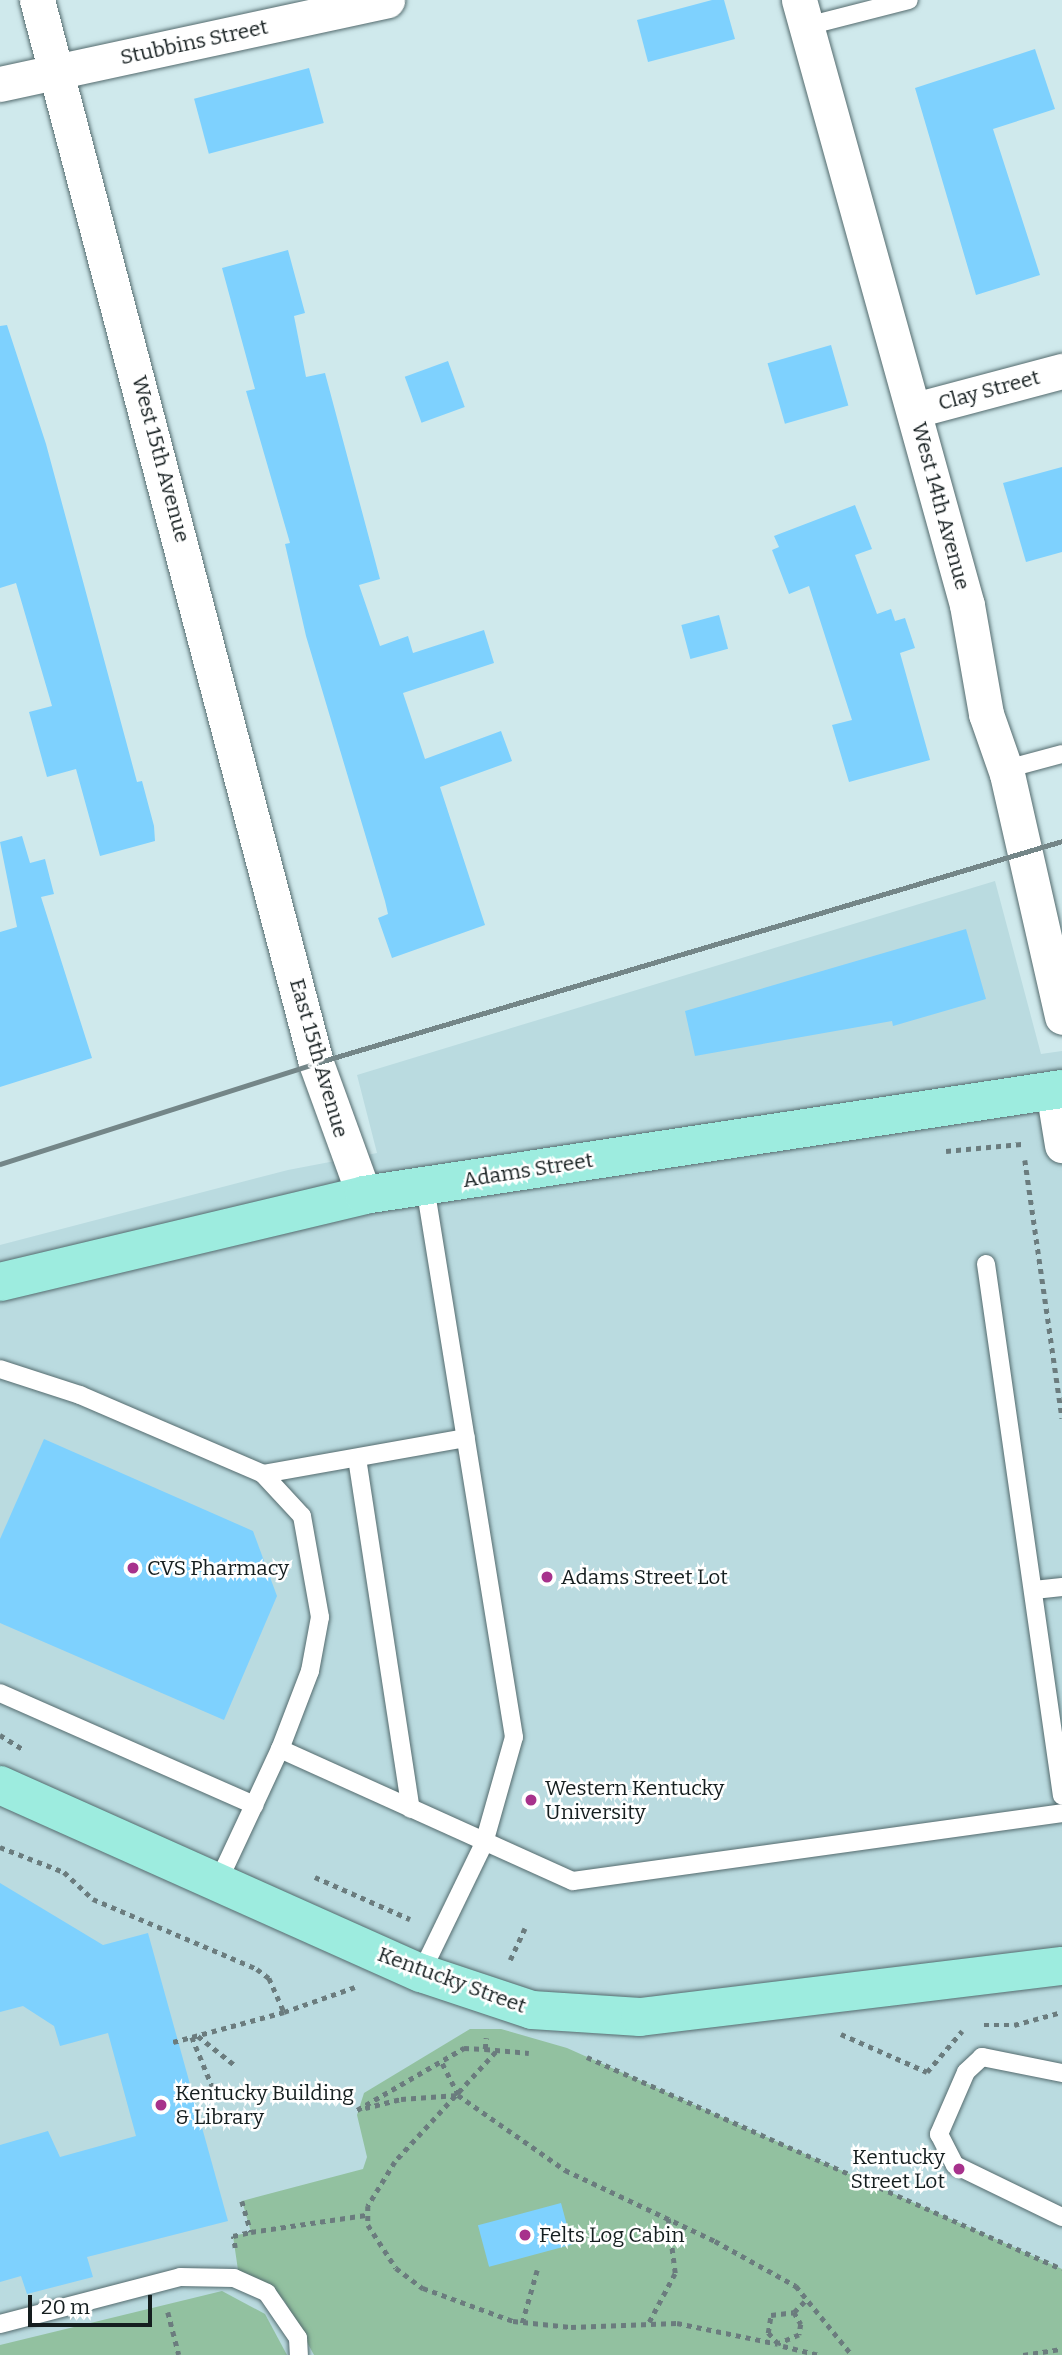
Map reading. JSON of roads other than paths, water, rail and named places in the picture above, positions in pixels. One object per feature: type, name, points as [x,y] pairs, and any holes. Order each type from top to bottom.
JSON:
[{"type":"main road","name":"Adams Street","points":[[0,1282],[364,1195],[1058,1090]]},
{"type":"main road","name":"Kentucky Street","points":[[0,1785],[421,1973],[532,2010],[640,2017],[1062,1966]]},
{"type":"street","name":"West 15th Avenue","points":[[37,0],[59,71],[282,919]]},
{"type":"street","name":"Stubbins Street","points":[[0,84],[387,0]]},
{"type":"street","name":"West 14th Avenue","points":[[803,13],[967,605],[986,714],[1006,769],[1062,1017]]},
{"type":"street","name":"Clay Street","points":[[915,410],[1062,371]]},
{"type":"street","name":"East 15th Avenue","points":[[282,919],[332,1118],[364,1195]]},
{"type":"street","points":[[1058,1090],[1062,1145]]},
{"type":"lane","points":[[803,13],[909,0]]},
{"type":"lane","points":[[1006,769],[1062,754]]},
{"type":"lane","points":[[421,1973],[484,1843],[514,1737],[425,1186]]},
{"type":"lane","points":[[986,1264],[1062,1796]]},
{"type":"lane","points":[[0,1368],[80,1395],[263,1474],[302,1517],[320,1618],[310,1671],[281,1749],[218,1882]]},
{"type":"lane","points":[[263,1474],[467,1438]]},
{"type":"lane","points":[[358,1458],[411,1809]]},
{"type":"lane","points":[[1034,1590],[1062,1587]]},
{"type":"lane","points":[[0,1693],[254,1805]]},
{"type":"lane","points":[[281,1749],[573,1881],[1062,1813]]},
{"type":"lane","points":[[1062,2073],[982,2057],[966,2072],[939,2134],[955,2165],[1062,2217]]},
{"type":"lane","points":[[0,2324],[180,2277],[234,2278],[267,2293],[298,2338],[299,2355]]},
{"type":"railway","points":[[0,1164],[316,1063],[1062,841]]},
{"type":"place","name":"CVS Pharmacy","points":[[133,1568]]},
{"type":"place","name":"Adams Street Lot","points":[[547,1577]]},
{"type":"place","name":"Western Kentucky University","points":[[531,1800]]},
{"type":"place","name":"Kentucky Building & Library","points":[[161,2105]]},
{"type":"place","name":"Kentucky Street Lot","points":[[959,2169]]},
{"type":"place","name":"Felts Log Cabin","points":[[525,2235]]}]
